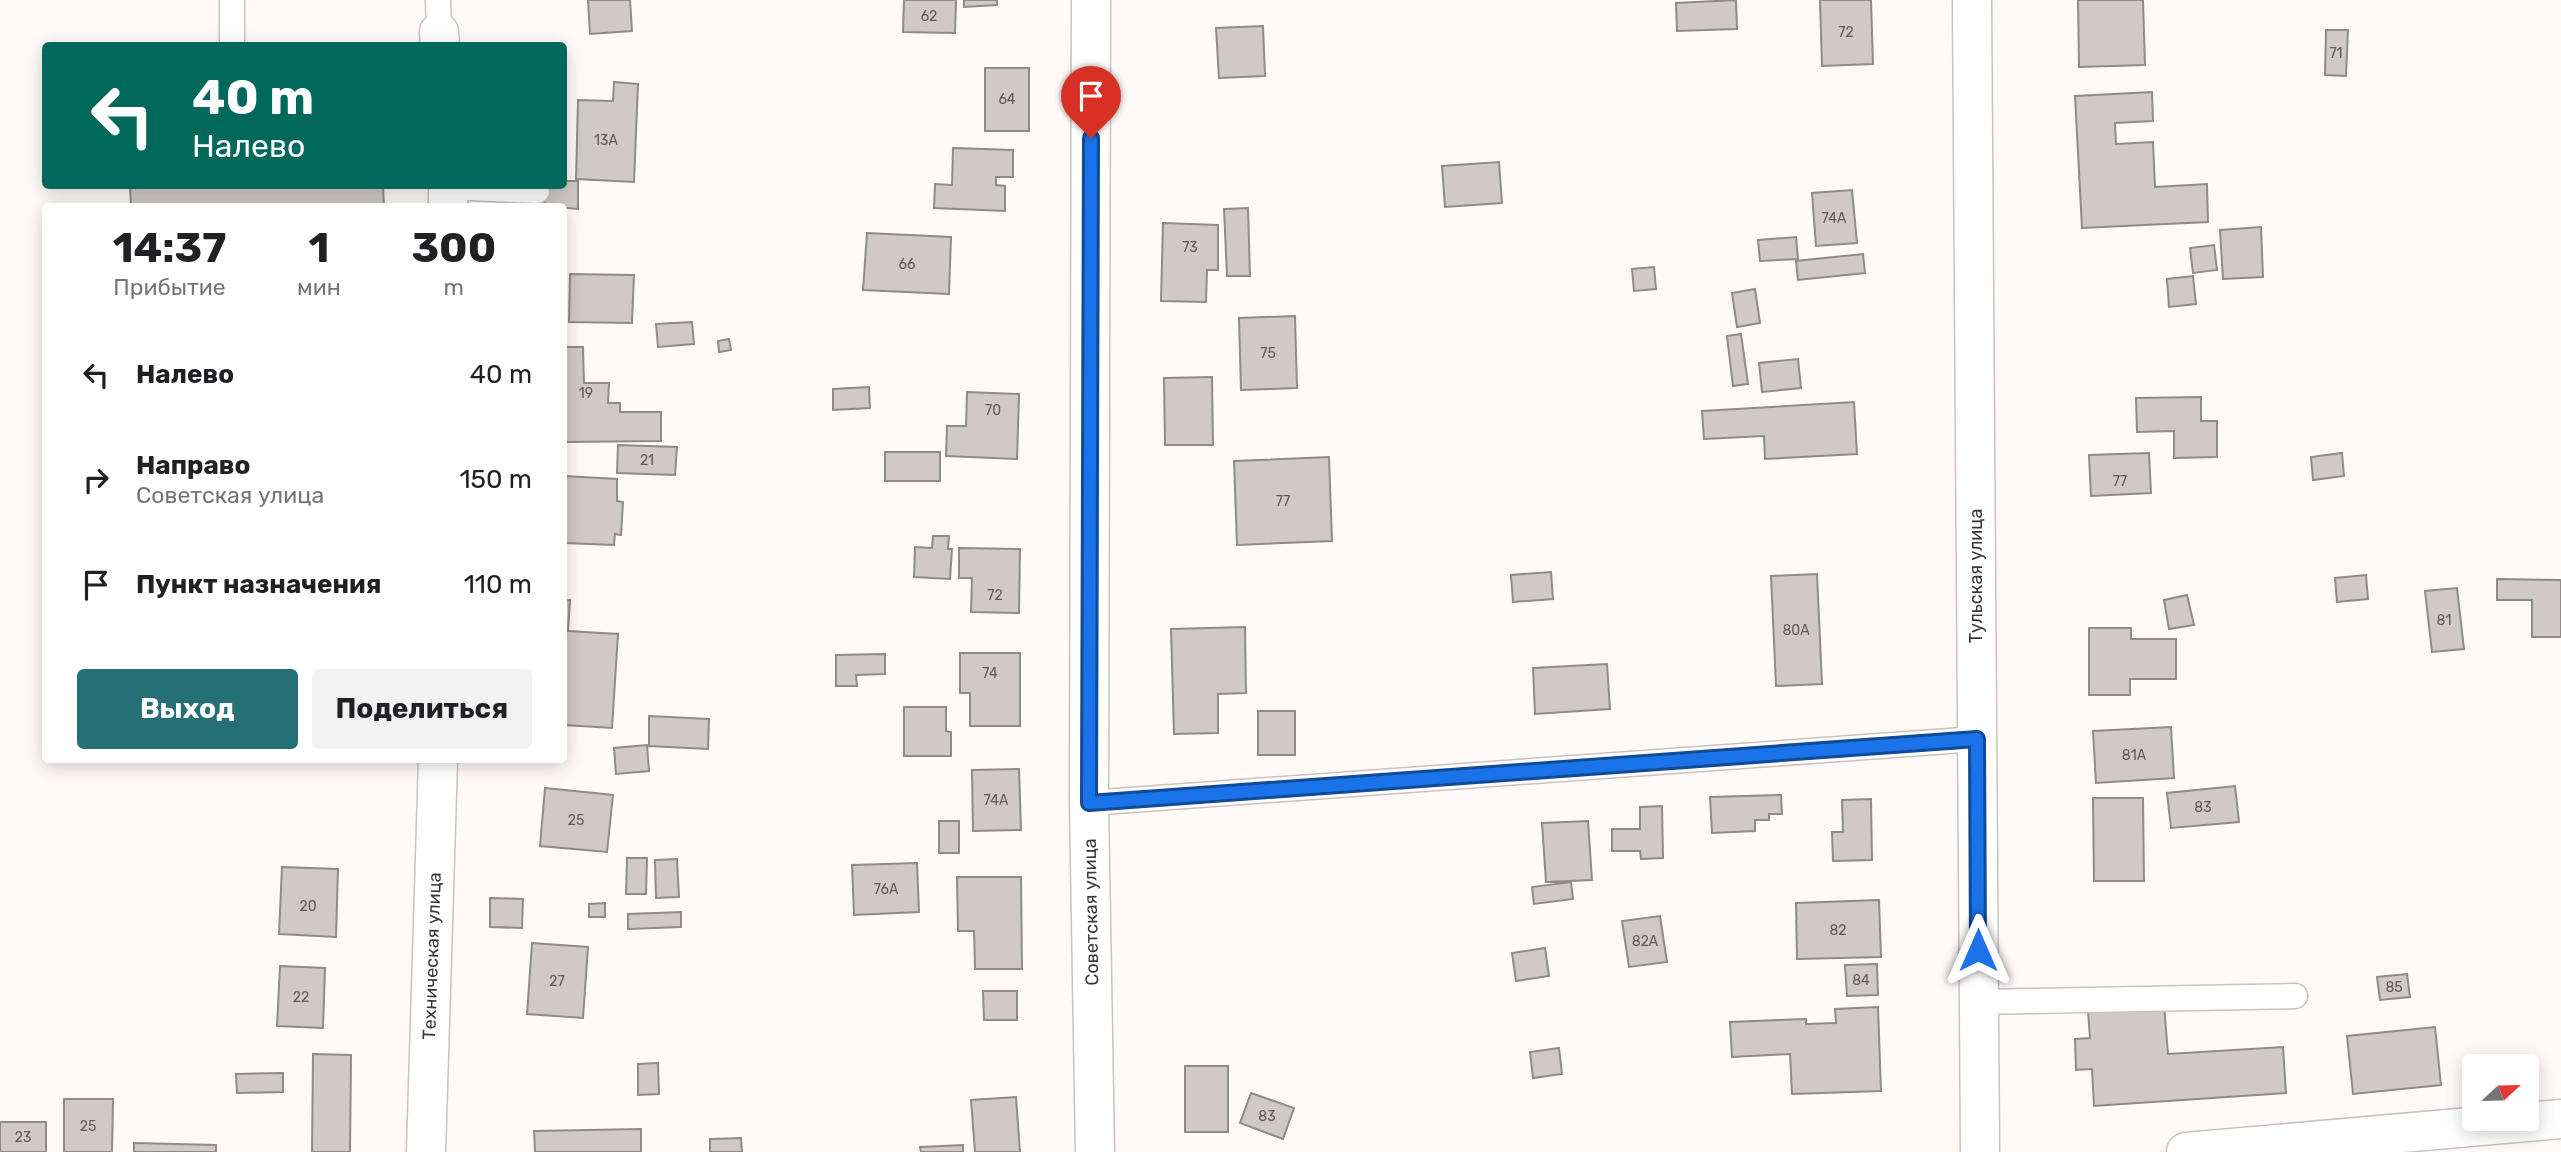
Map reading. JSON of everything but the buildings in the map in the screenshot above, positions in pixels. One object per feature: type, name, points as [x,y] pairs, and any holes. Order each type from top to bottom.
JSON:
[{"type":"street","name":"Советская улица","points":[[1091,0],[1089,803],[1095,1152]]},
{"type":"street","name":"Тульская улица","points":[[1972,0],[1980,1152]]},
{"type":"street","name":"Техническая улица","points":[[426,1152],[438,763]]},
{"type":"street","points":[[2186,1152],[2561,1119]]},
{"type":"lane","points":[[232,0],[232,42]]},
{"type":"lane","points":[[448,193],[537,191]]},
{"type":"lane","points":[[1089,803],[1977,739]]},
{"type":"lane","points":[[1978,1002],[2295,996]]},
{"type":"route","points":[[1091,138],[1089,803],[1977,739],[1978,950]]}]
